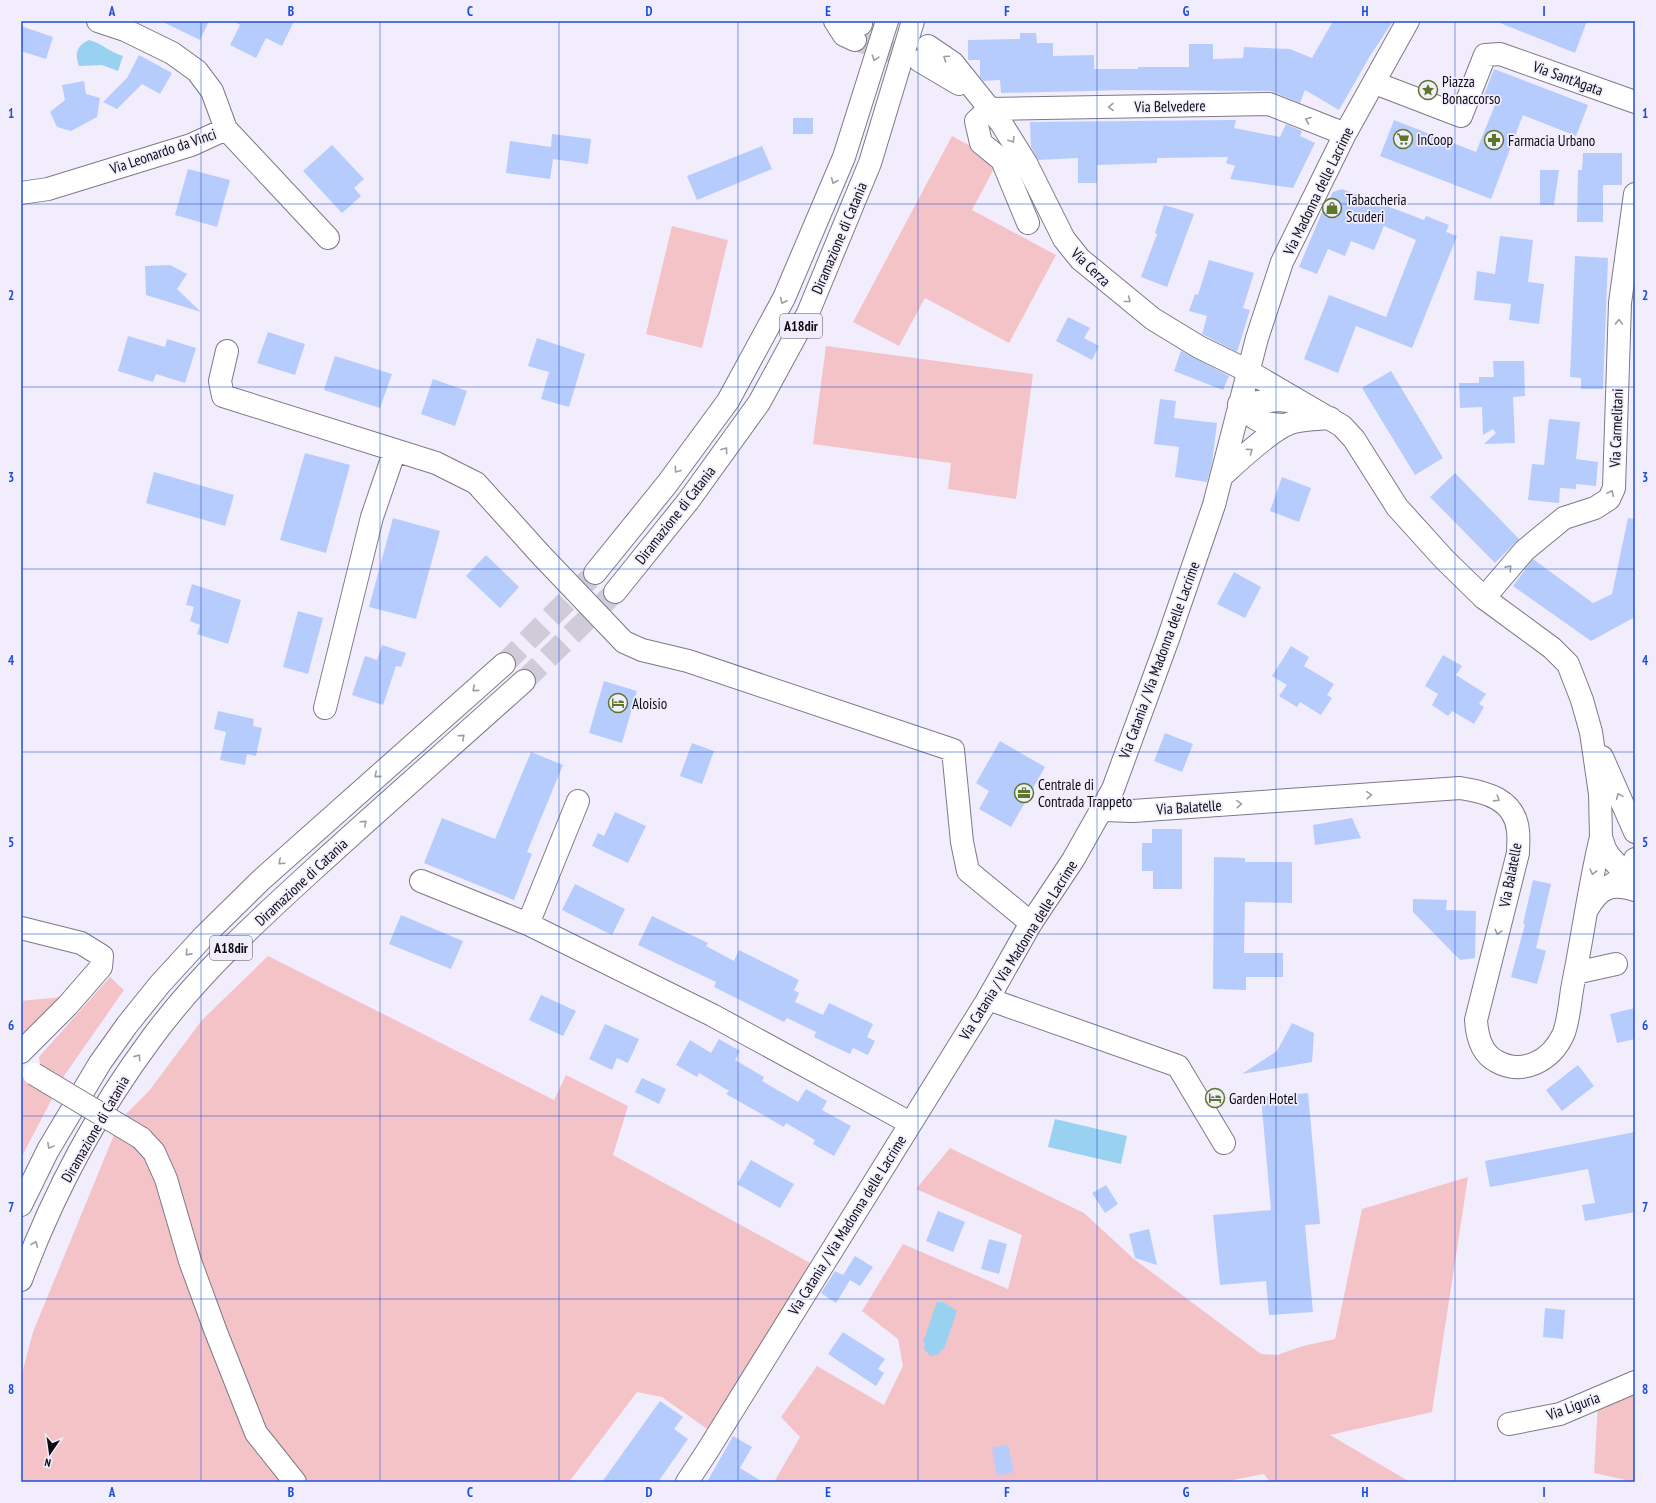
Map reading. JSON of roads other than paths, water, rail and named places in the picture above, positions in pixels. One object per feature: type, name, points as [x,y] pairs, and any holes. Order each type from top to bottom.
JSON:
[{"type":"main road","name":"Via Leonardo da Vinci","points":[[21,193],[48,189],[183,147],[226,129],[212,91],[197,71],[172,53],[125,30],[98,21]]},
{"type":"main road","points":[[834,21],[844,34],[858,29]]},
{"type":"main road","name":"Diramazione di Catania","points":[[595,573],[667,484],[728,401],[784,298],[844,157],[887,21]]},
{"type":"main road","name":"Diramazione di Catania","points":[[615,592],[689,500],[759,403],[808,312],[870,163],[913,21]]},
{"type":"main road","points":[[870,163],[924,21]]},
{"type":"main road","name":"Via Madonna delle Lacrime","points":[[1248,371],[1257,338],[1282,262],[1345,134],[1375,83],[1408,21]]},
{"type":"main road","name":"Via Cerza","points":[[924,53],[953,63],[967,78],[1001,123],[1026,163],[1064,240],[1080,259],[1153,318],[1199,347],[1248,371],[1342,426],[1354,439],[1397,506],[1444,559],[1484,598],[1552,648],[1568,664],[1582,700],[1591,732]]},
{"type":"main road","name":"Via Sant'Agata","points":[[1375,83],[1461,116],[1485,55],[1500,54],[1635,102]]},
{"type":"main road","name":"Via Belvedere","points":[[989,109],[1269,104],[1345,134]]},
{"type":"main road","points":[[989,109],[976,121],[981,143],[1002,160],[1028,224]]},
{"type":"main road","points":[[226,129],[328,238]]},
{"type":"main road","name":"Via Carmelitani","points":[[1484,598],[1525,550],[1564,518],[1595,508],[1609,499],[1614,488],[1627,354],[1620,304],[1631,245],[1635,194]]},
{"type":"main road","points":[[227,351],[220,381],[223,396],[436,462],[476,483],[546,561],[624,642],[642,650],[688,660],[953,750],[962,842],[968,871],[1031,923]]},
{"type":"main road","name":"Via Catania / Via Madonna delle Lacrime","points":[[687,1482],[988,999],[1031,923],[1073,860],[1103,810],[1113,789],[1168,639],[1214,505],[1248,371]]},
{"type":"main road","points":[[1239,404],[1279,400],[1299,402]]},
{"type":"main road","points":[[1239,404],[1250,416],[1260,422],[1284,425]]},
{"type":"main road","points":[[1221,477],[1242,457],[1284,425],[1294,422],[1330,418]]},
{"type":"main road","points":[[325,708],[372,517],[395,450]]},
{"type":"main road","name":"Diramazione di Catania","points":[[21,1205],[52,1143],[96,1069],[127,1025],[160,984],[204,936],[261,880],[504,664]]},
{"type":"main road","name":"Diramazione di Catania","points":[[21,1280],[48,1214],[72,1163],[92,1127],[147,1045],[180,1004],[223,956],[278,902],[524,681]]},
{"type":"main road","points":[[1591,732],[1635,832]]},
{"type":"main road","points":[[1588,908],[1593,898],[1603,889],[1633,877],[1610,857],[1605,849],[1601,837],[1600,794],[1591,732]]},
{"type":"main road","name":"Via Balatelle","points":[[1103,810],[1133,811],[1460,788],[1487,792],[1504,803],[1514,816],[1518,831],[1518,853],[1476,1020],[1478,1039],[1489,1057],[1504,1066],[1520,1068],[1537,1064],[1553,1050],[1563,1034],[1588,908],[1590,885],[1601,837]]},
{"type":"main road","points":[[528,924],[578,801]]},
{"type":"main road","points":[[422,881],[528,924],[712,1015],[910,1123]]},
{"type":"main road","points":[[21,928],[81,944],[102,956],[102,967],[68,1005],[21,1052]]},
{"type":"main road","points":[[1575,973],[1626,962]]},
{"type":"main road","points":[[988,999],[1178,1066],[1224,1143]]},
{"type":"main road","points":[[28,1069],[141,1138],[154,1152],[166,1179],[193,1268],[216,1332],[256,1433],[295,1482]]},
{"type":"main road","name":"Via Liguria","points":[[1509,1424],[1560,1414],[1635,1382]]},
{"type":"water","points":[[89,40],[123,56],[118,71],[102,65],[79,66],[77,54],[79,47]]},
{"type":"water","points":[[1055,1119],[1127,1136],[1121,1164],[1048,1147]]},
{"type":"water","points":[[937,1302],[943,1302],[957,1311],[944,1349],[941,1350],[939,1354],[931,1356],[924,1349],[925,1343],[923,1342]]},
{"type":"tunnel","points":[[855,40],[920,61]]},
{"type":"tunnel","points":[[504,664],[595,573]]},
{"type":"tunnel","points":[[524,681],[615,592]]},
{"type":"place","name":"Piazza Bonaccorso","points":[[1428,90]]},
{"type":"place","name":"InCoop","points":[[1403,139]]},
{"type":"place","name":"Farmacia Urbano","points":[[1494,140]]},
{"type":"place","name":"Tabaccheria Scuderi","points":[[1332,208]]},
{"type":"place","name":"Aloisio","points":[[618,703]]},
{"type":"place","name":"Centrale di Contrada Trappeto","points":[[1024,793]]},
{"type":"place","name":"Garden Hotel","points":[[1215,1098]]}]
